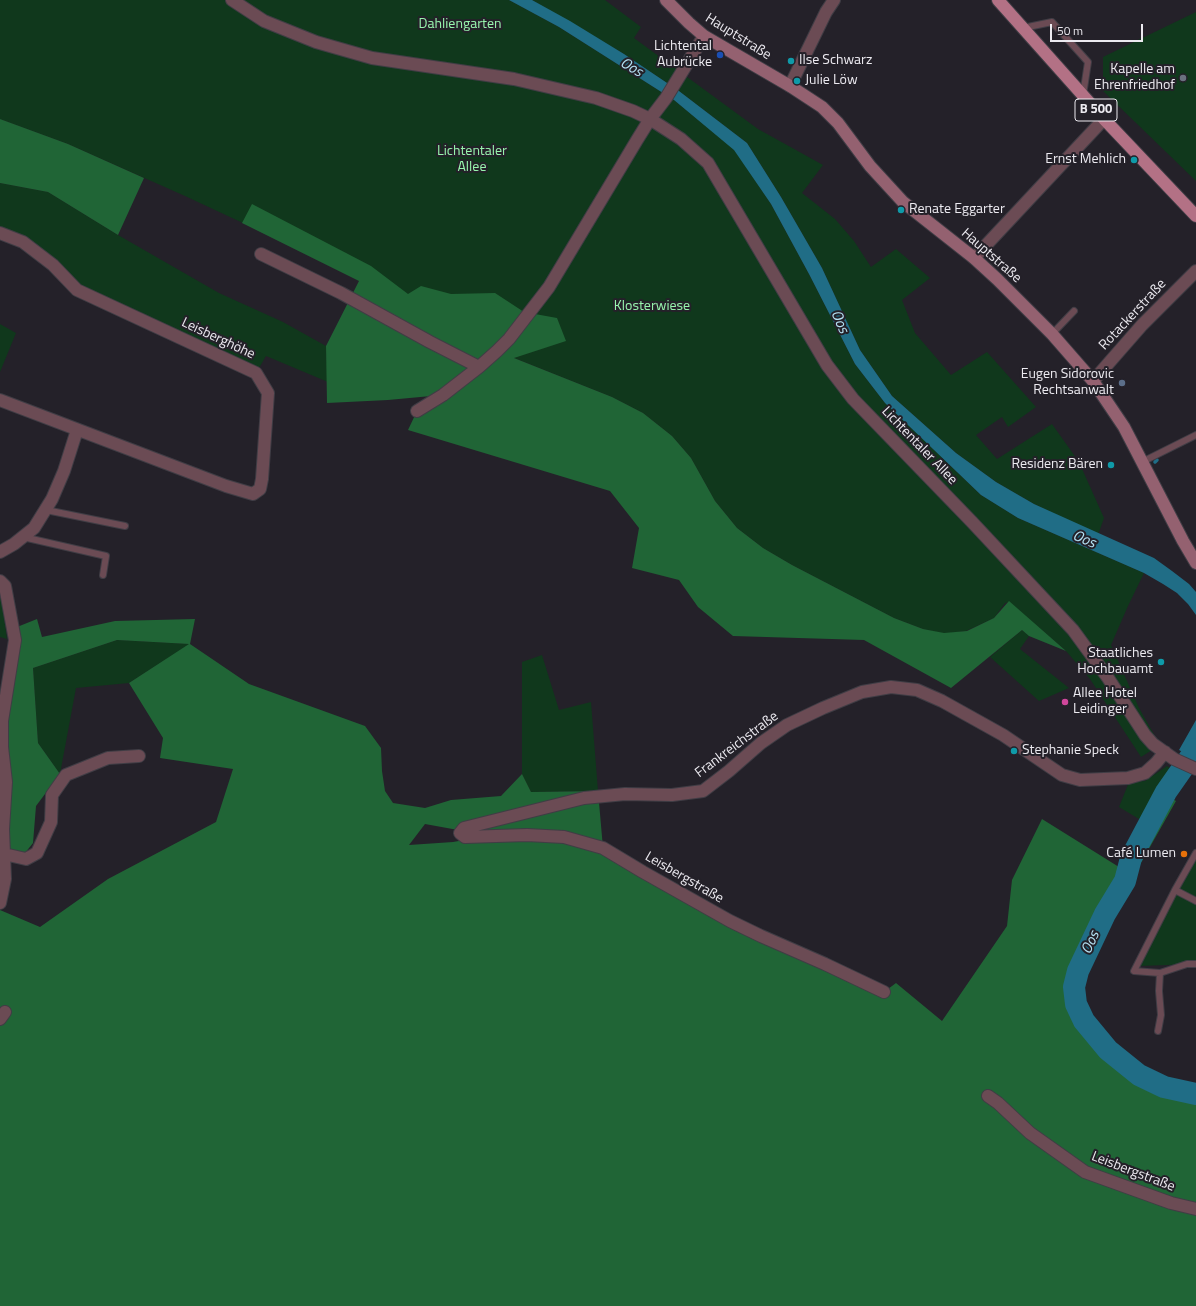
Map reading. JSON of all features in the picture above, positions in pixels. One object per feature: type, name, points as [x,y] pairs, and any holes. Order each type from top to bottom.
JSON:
[{"type":"main road","name":"Hauptstraße","points":[[666,0],[704,36],[790,86],[822,107],[838,123],[870,166],[902,202],[974,258],[1052,334],[1093,381],[1124,427],[1196,563]]},
{"type":"main road","name":"B 500","points":[[998,0],[1104,119],[1196,216]]},
{"type":"street","name":"Lichtentaler Allee","points":[[232,0],[264,21],[309,40],[372,58],[514,78],[596,98],[633,111],[650,119],[681,139],[708,163],[827,365],[853,399],[972,522],[1073,630],[1108,678],[1145,735],[1153,744],[1169,756],[1196,769]]},
{"type":"street","points":[[790,86],[826,12],[834,0]]},
{"type":"street","points":[[417,411],[443,395],[479,367],[509,339],[549,287],[650,119],[666,98],[704,36]]},
{"type":"street","points":[[974,258],[1104,119]]},
{"type":"street","name":"Leisberghöhe","points":[[0,233],[23,242],[53,265],[77,290],[256,373],[268,393],[260,489],[255,497],[0,400]]},
{"type":"street","points":[[261,254],[341,293],[479,367]]},
{"type":"street","name":"Rotackerstraße","points":[[1093,381],[1142,325],[1196,271]]},
{"type":"street","points":[[0,552],[14,544],[34,528],[46,510],[64,470],[77,430]]},
{"type":"street","points":[[0,581],[5,586],[15,640],[2,721],[2,747],[6,782],[3,829],[5,879],[0,903]]},
{"type":"street","name":"Frankreichstraße","points":[[460,833],[464,828],[584,798],[625,794],[672,795],[703,791],[761,743],[787,725],[862,692],[891,687],[917,690],[942,701],[1002,735],[1062,775],[1080,780],[1128,778],[1145,773],[1156,763],[1169,756]]},
{"type":"street","points":[[4,854],[26,859],[37,853],[51,822],[52,795],[66,775],[108,758],[139,756]]},
{"type":"street","name":"Leisbergstraße","points":[[460,833],[465,837],[528,835],[564,837],[603,848],[730,921],[884,992]]},
{"type":"street","name":"Leisbergstraße","points":[[988,1096],[998,1103],[1030,1133],[1085,1172],[1172,1203],[1196,1209]]},
{"type":"lane","points":[[1023,28],[1052,22],[1088,62],[1083,95]]},
{"type":"lane","points":[[1052,334],[1074,311]]},
{"type":"lane","points":[[1142,462],[1196,435]]},
{"type":"lane","points":[[46,510],[125,526]]},
{"type":"lane","points":[[23,537],[106,556],[103,575]]},
{"type":"lane","points":[[1196,853],[1175,890],[1134,971],[1160,973],[1187,964],[1196,964]]},
{"type":"lane","points":[[1175,890],[1196,901]]},
{"type":"lane","points":[[1158,1031],[1161,1015],[1159,991],[1160,973]]},
{"type":"green space","name":"Lichtentaler Allee","points":[[0,0],[509,0],[559,27],[674,100],[735,150],[771,204],[855,364],[885,403],[981,495],[1018,518],[1144,573],[1111,645],[1139,708],[1160,745],[1141,757],[1090,679],[1066,651],[1009,602],[1005,603],[994,618],[966,631],[944,634],[923,629],[894,618],[792,565],[763,548],[737,528],[715,501],[691,458],[672,436],[643,413],[612,397],[497,351],[305,252],[185,196],[68,144],[0,119]]},
{"type":"green space","points":[[532,0],[605,0],[641,27],[634,38],[758,129],[823,165],[802,193],[835,219],[854,241],[871,267],[896,249],[930,278],[902,300],[915,333],[951,375],[987,352],[1036,407],[1008,427],[1002,417],[976,435],[997,459],[1052,424],[1079,462],[1104,518],[1098,535],[1034,504],[996,482],[956,453],[892,396],[860,350],[822,268],[781,197],[747,143],[679,91],[624,54]]},
{"type":"green space","points":[[1196,12],[1196,181],[1103,91],[1103,57]]},
{"type":"green space","points":[[0,119],[68,144],[144,178],[118,235],[48,192],[0,183]]},
{"type":"green space","points":[[0,183],[48,192],[118,235],[219,293],[283,322],[326,346],[328,382],[266,356],[256,373],[77,290],[53,265],[0,233]]},
{"type":"green space","points":[[252,204],[371,266],[408,294],[421,286],[451,294],[495,293],[524,312],[557,318],[566,341],[514,358],[612,397],[643,413],[672,436],[691,458],[715,501],[737,528],[763,548],[792,565],[894,618],[923,629],[944,633],[967,631],[994,618],[1009,601],[1066,651],[1029,636],[1022,630],[951,688],[864,640],[733,636],[698,607],[679,580],[632,568],[639,528],[610,491],[408,430],[417,411],[442,395],[388,400],[327,403],[326,346],[359,281],[242,223]]},
{"type":"green space","points":[[0,324],[16,333],[0,372]]},
{"type":"green space","points":[[0,589],[7,639],[0,637]]},
{"type":"green space","points":[[37,619],[42,637],[115,621],[195,619],[190,644],[249,684],[365,726],[381,748],[385,791],[393,803],[425,808],[451,800],[501,796],[522,774],[531,792],[598,791],[603,848],[643,872],[884,992],[896,983],[942,1021],[1007,926],[1012,880],[1042,819],[1119,867],[1161,792],[1176,801],[1085,963],[1078,986],[1081,1005],[1097,1032],[1137,1069],[1167,1083],[1196,1089],[1196,1306],[0,1306],[0,910],[40,927],[108,879],[216,822],[233,769],[160,758],[163,738],[129,683],[189,644],[117,640],[33,668],[38,743],[60,774],[36,806],[33,843],[25,853],[7,852],[2,721],[17,627]],"holes":[[[425,824],[487,836],[453,842],[409,845]]]},
{"type":"green space","points":[[1022,630],[1029,636],[1020,649],[1069,688],[1039,701],[990,657]]},
{"type":"green space","points":[[117,640],[190,644],[129,683],[76,688],[60,774],[38,743],[33,668]]},
{"type":"green space","points":[[542,655],[559,710],[591,702],[598,791],[531,792],[522,774],[522,662]]},
{"type":"green space","points":[[1167,766],[1173,770],[1144,822],[1119,807],[1129,782],[1145,781]]},
{"type":"green space","points":[[1196,855],[1196,964],[1139,966]]},
{"type":"water","points":[[509,0],[532,0],[570,21],[624,54],[679,91],[747,143],[781,197],[822,268],[860,350],[892,396],[956,453],[996,482],[1034,504],[1154,558],[1189,584],[1196,592],[1196,615],[1177,593],[1144,573],[1018,518],[981,495],[885,403],[855,364],[771,204],[734,150],[674,100],[559,27]]},
{"type":"water","points":[[1196,720],[1196,759],[1179,750]]},
{"type":"waterway","name":"Oos","points":[[1196,749],[1166,792],[1131,858],[1125,881],[1105,914],[1078,971],[1074,987],[1076,1004],[1084,1021],[1108,1050],[1139,1075],[1164,1087],[1196,1094]]},
{"type":"place","name":"Lichtental Aubrücke","points":[[720,55]]},
{"type":"place","name":"Ilse Schwarz","points":[[791,61]]},
{"type":"place","name":"Kapelle am Ehrenfriedhof","points":[[1183,78]]},
{"type":"place","name":"Julie Löw","points":[[797,81]]},
{"type":"place","name":"Ernst Mehlich","points":[[1134,160]]},
{"type":"place","name":"Renate Eggarter","points":[[901,210]]},
{"type":"place","name":"Eugen Sidorovic Rechtsanwalt","points":[[1122,383]]},
{"type":"place","name":"Residenz Bären","points":[[1111,465]]},
{"type":"place","name":"Staatliches Hochbauamt","points":[[1161,662]]},
{"type":"place","name":"Allee Hotel Leidinger","points":[[1065,702]]},
{"type":"place","name":"Stephanie Speck","points":[[1014,751]]},
{"type":"place","name":"Café Lumen","points":[[1184,854]]},
{"type":"park label","name":"Dahliengarten","points":[[460,25]]},
{"type":"park label","name":"Klosterwiese","points":[[652,307]]}]
